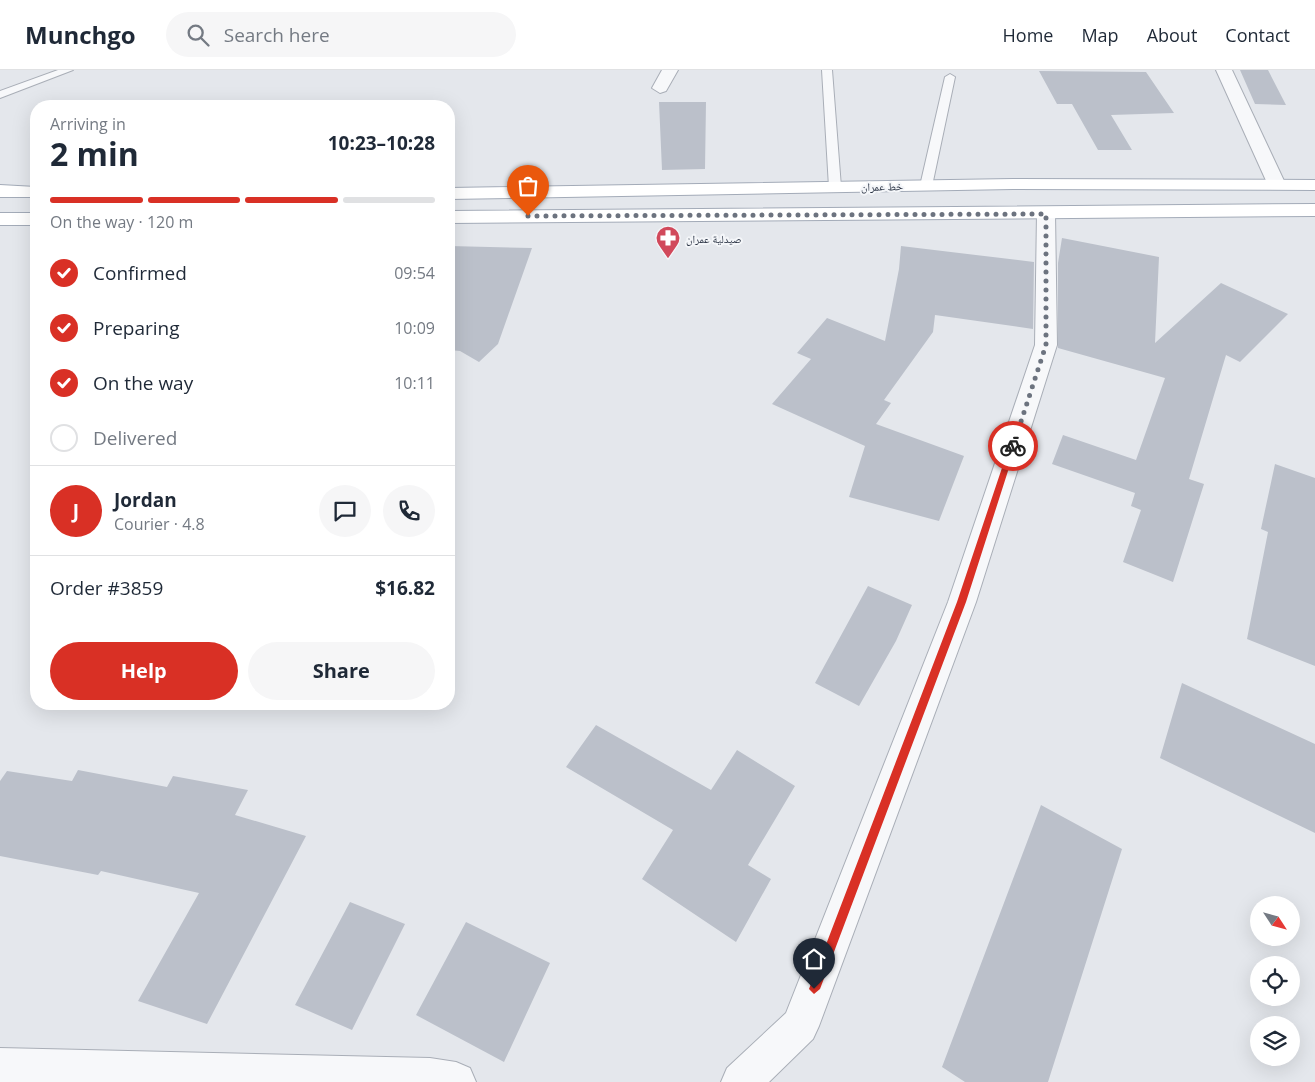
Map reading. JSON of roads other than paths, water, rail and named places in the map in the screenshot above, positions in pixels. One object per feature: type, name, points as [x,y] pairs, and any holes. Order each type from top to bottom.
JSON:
[{"type":"main road","name":"خط عمران","points":[[455,194],[926,186],[1315,185]]},
{"type":"main road","points":[[0,191],[30,192]]},
{"type":"main road","points":[[455,217],[1046,214],[1315,210]]},
{"type":"main road","points":[[0,219],[30,219]]},
{"type":"street","points":[[660,88],[670,70]]},
{"type":"street","points":[[1224,70],[1277,186]]},
{"type":"street","points":[[741,1082],[800,1026],[962,602],[1046,345],[1046,214]]},
{"type":"street","points":[[0,1068],[430,1078],[456,1082]]},
{"type":"lane","points":[[0,95],[68,70]]},
{"type":"lane","points":[[827,70],[835,187]]},
{"type":"lane","points":[[926,186],[950,76]]},
{"type":"place","name":"صيدلية عمران","points":[[668,259]]}]
